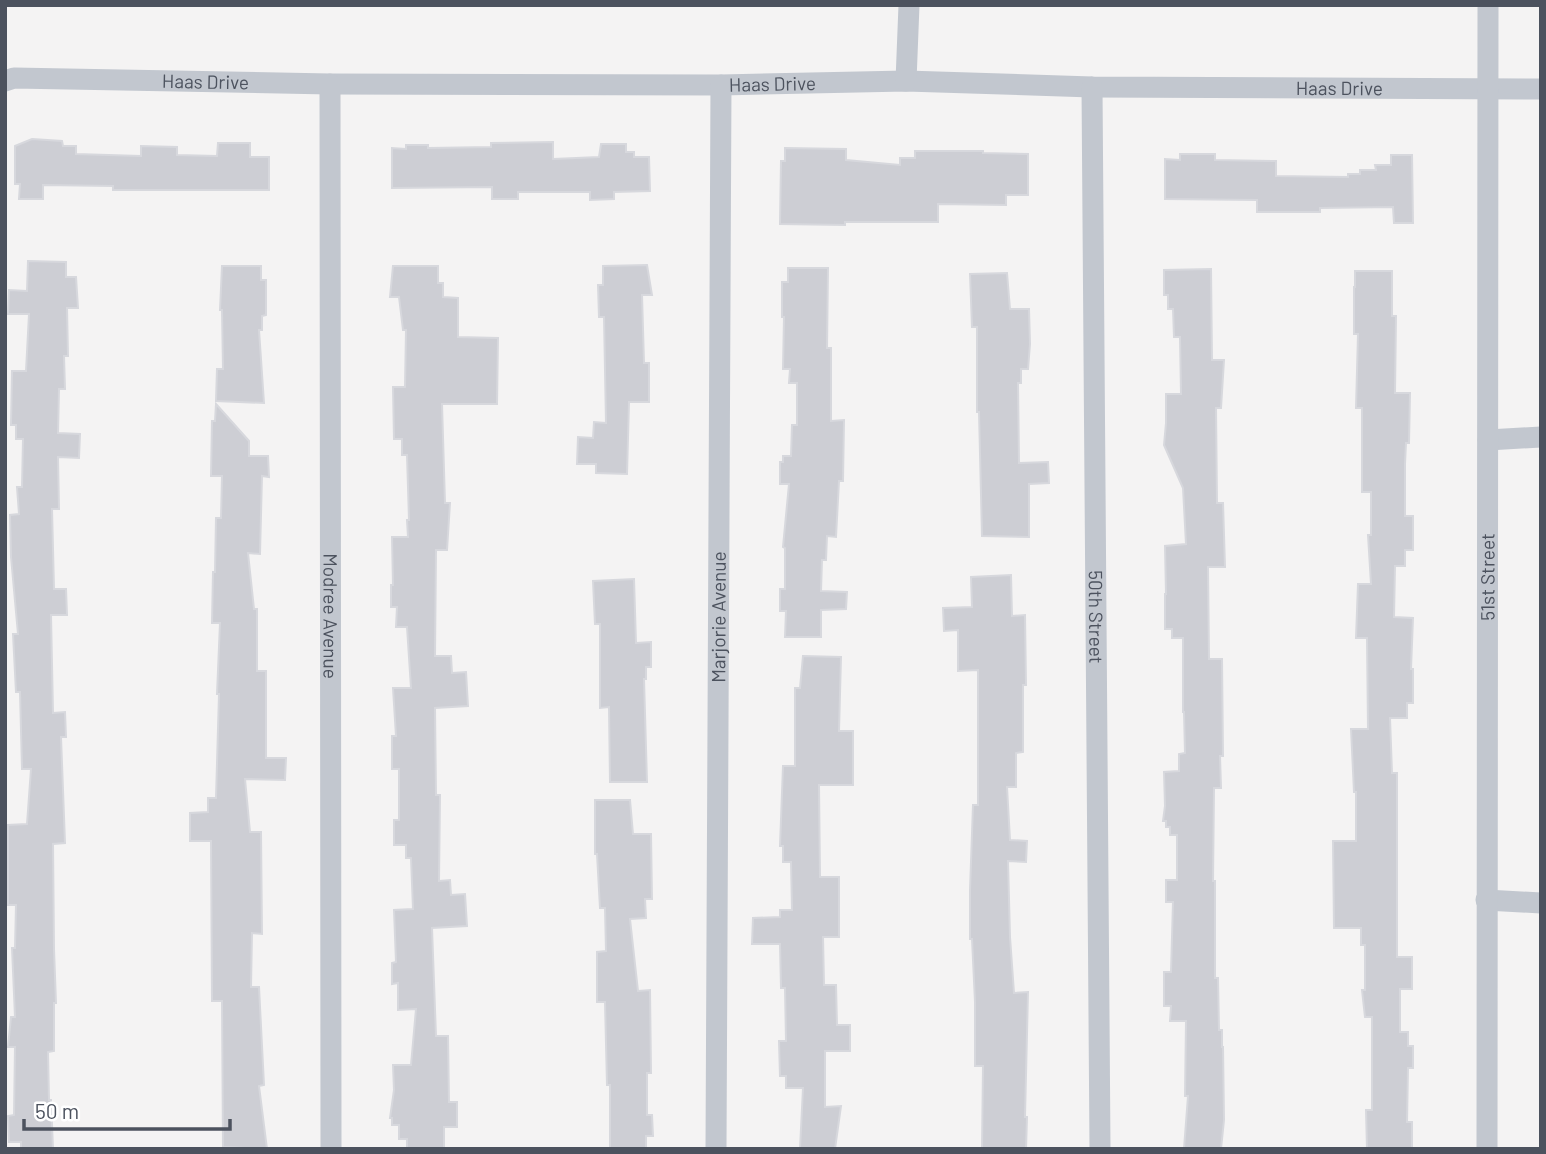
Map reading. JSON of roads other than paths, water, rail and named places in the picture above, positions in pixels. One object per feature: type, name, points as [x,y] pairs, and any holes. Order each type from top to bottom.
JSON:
[{"type":"street","points":[[906,81],[909,5]]},
{"type":"street","name":"51st Street","points":[[1487,1149],[1488,5]]},
{"type":"street","name":"Haas Drive","points":[[5,81],[14,78],[330,84],[721,85],[906,81],[1092,86],[1541,89]]},
{"type":"street","name":"Modree Avenue","points":[[330,84],[331,1149]]},
{"type":"street","name":"Marjorie Avenue","points":[[716,1149],[721,85]]},
{"type":"street","name":"50th Street","points":[[1092,86],[1100,1149]]},
{"type":"street","points":[[1489,440],[1541,437]]},
{"type":"street","points":[[1486,900],[1541,903]]}]
